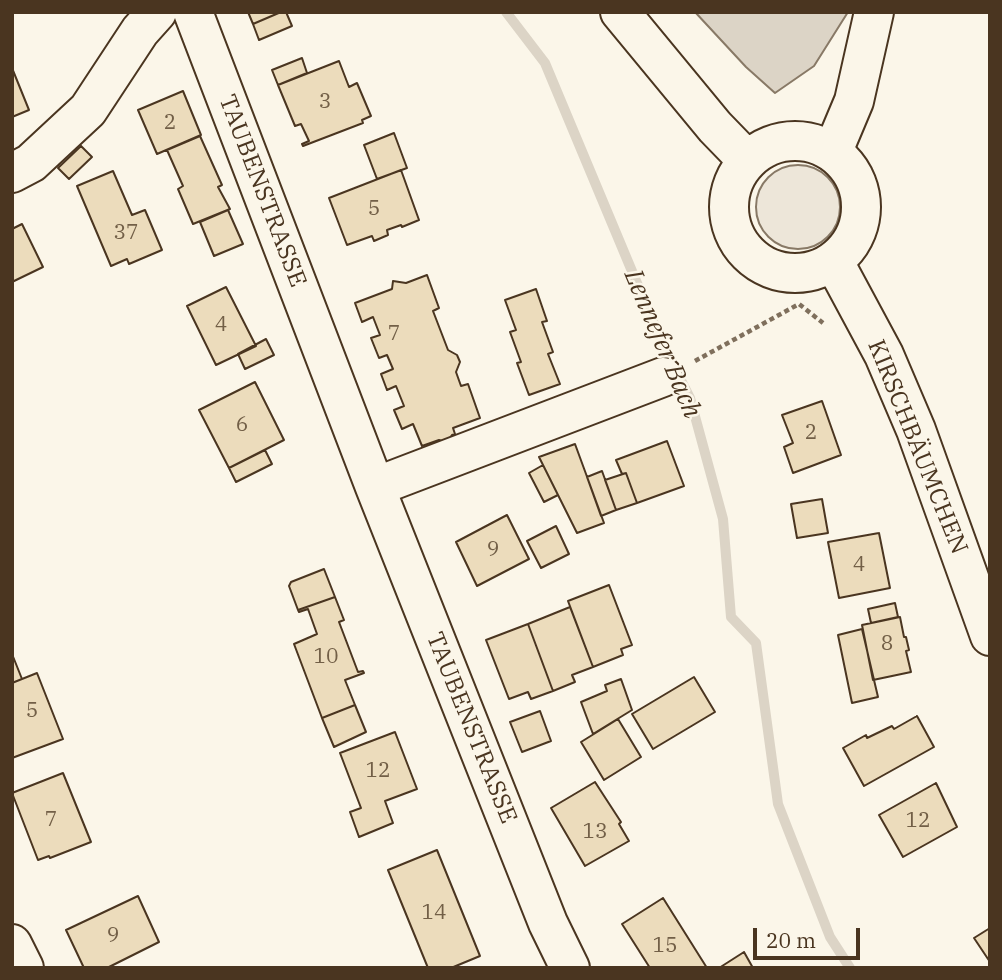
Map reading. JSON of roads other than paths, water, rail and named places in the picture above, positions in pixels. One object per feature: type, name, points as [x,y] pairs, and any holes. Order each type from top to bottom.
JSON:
[{"type":"street","points":[[12,173],[31,163],[88,110],[140,31],[157,12]]},
{"type":"street","name":"TAUBENSTRASSE","points":[[193,12],[375,487],[548,923],[570,968]]},
{"type":"street","points":[[620,12],[715,127],[747,160]]},
{"type":"street","points":[[833,151],[854,101],[874,12]]},
{"type":"street","points":[[788,140],[812,142],[833,151],[851,170],[861,194],[861,219],[852,243],[834,262],[816,271],[797,274],[777,272],[744,251],[734,234],[729,205],[736,176],[747,160],[766,147],[788,140]]},
{"type":"street","name":"KIRSCHBÄUMCHEN","points":[[834,262],[884,355],[916,430],[990,636]]},
{"type":"street","points":[[375,487],[675,371]]},
{"type":"street","points":[[12,944],[24,968]]},
{"type":"waterway","name":"Lennefer Bach","points":[[506,12],[545,63],[662,343],[690,398],[723,519],[731,617],[756,643],[778,804],[830,937],[850,968]]}]
